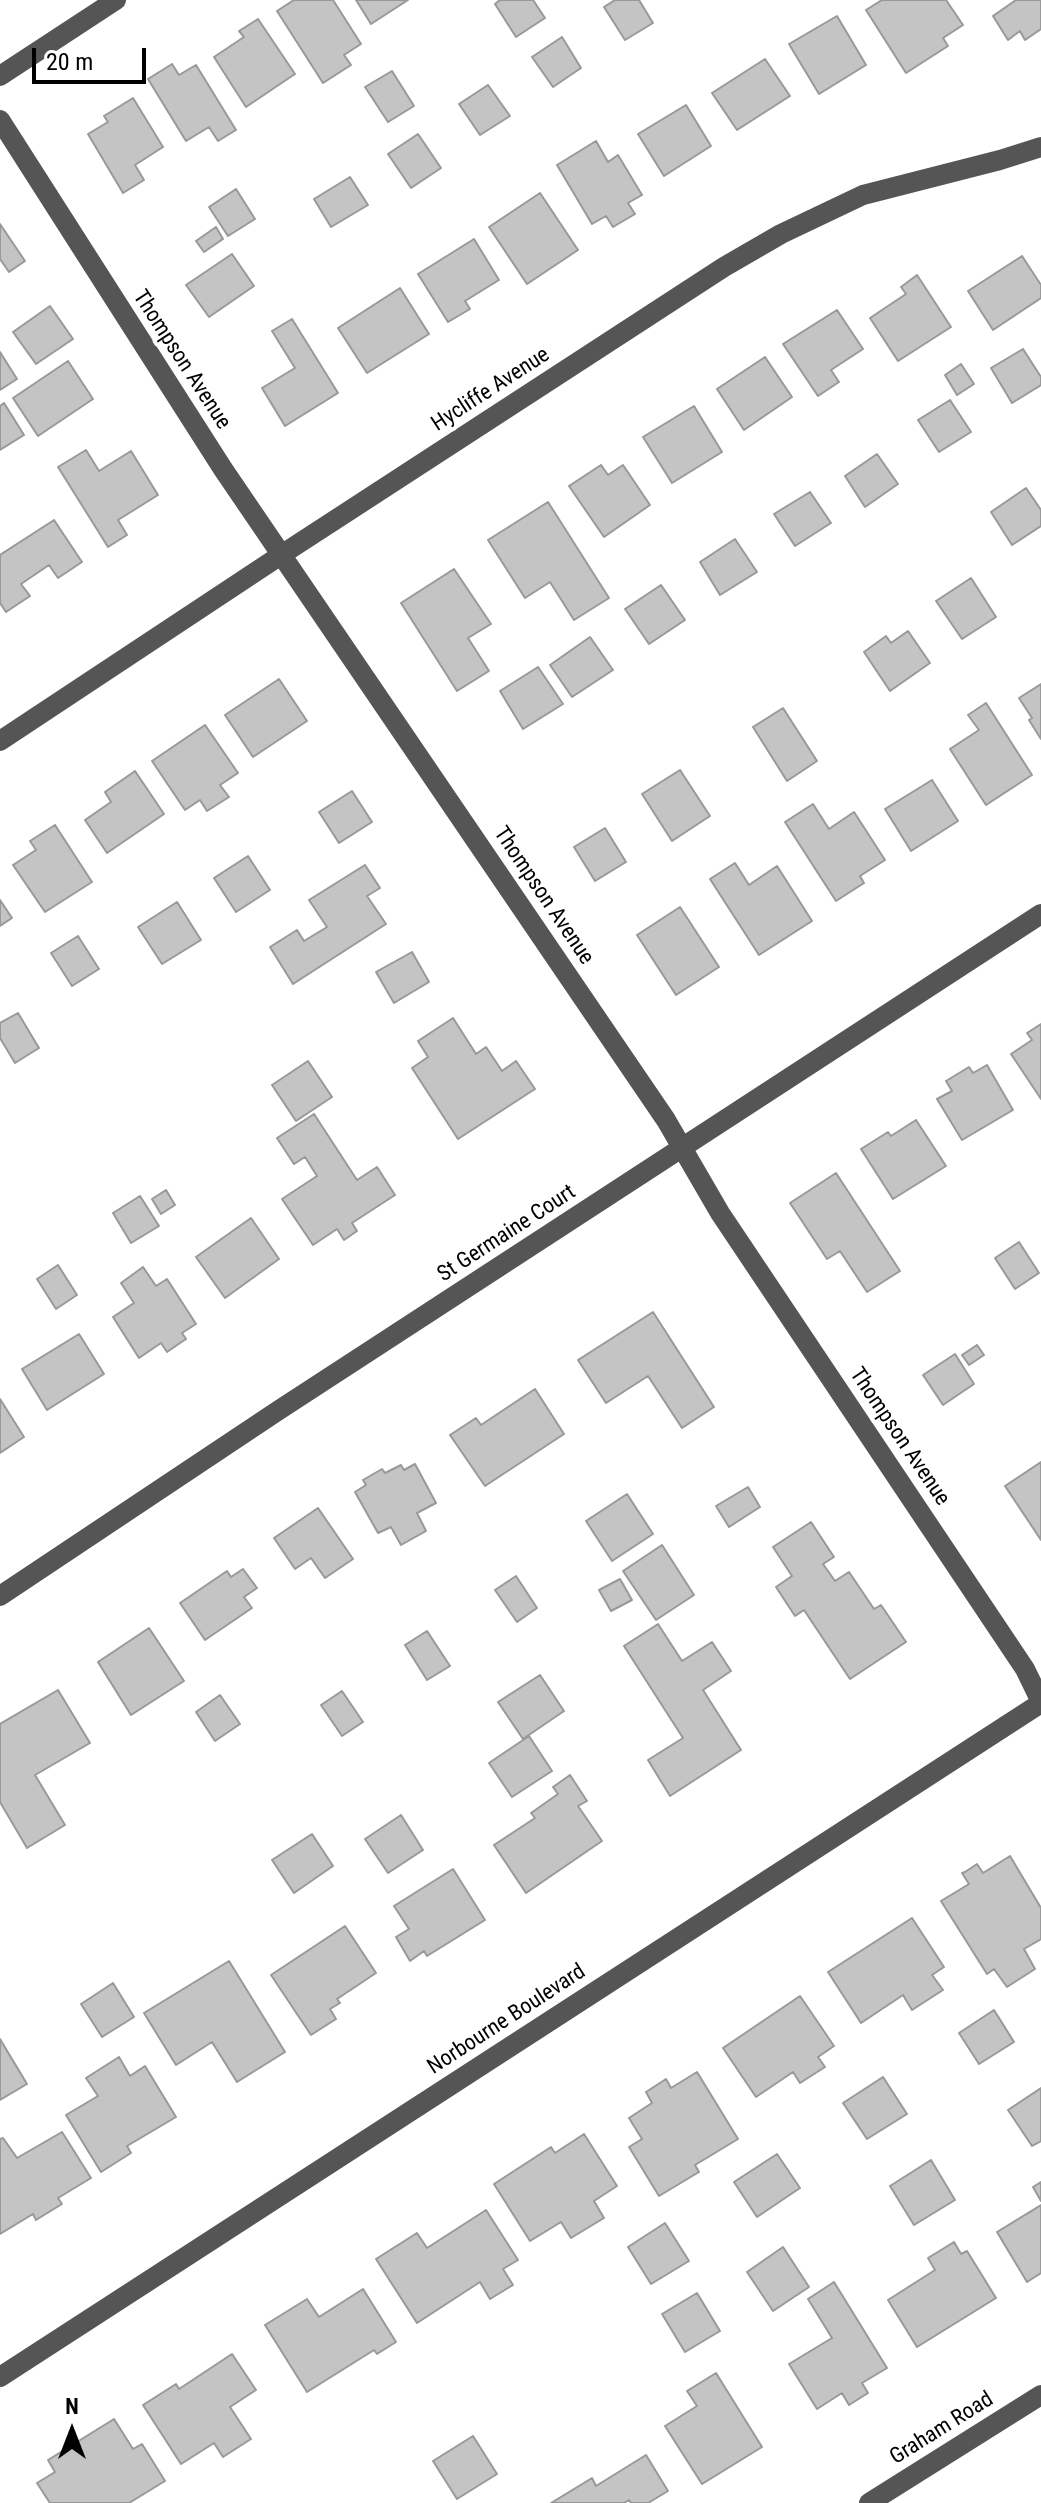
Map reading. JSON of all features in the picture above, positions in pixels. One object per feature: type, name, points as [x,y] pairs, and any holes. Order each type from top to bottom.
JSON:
[{"type":"street","points":[[0,76],[116,0]]},
{"type":"street","name":"Thompson Avenue","points":[[0,120],[223,469],[666,1120],[720,1213],[1025,1669],[1041,1702]]},
{"type":"street","name":"Hycliffe Avenue","points":[[0,741],[724,267],[781,234],[863,195],[1041,147]]},
{"type":"street","name":"St Germaine Court","points":[[0,1596],[279,1410],[1041,914]]},
{"type":"street","name":"Norbourne Boulevard","points":[[0,2377],[1041,1702]]},
{"type":"street","name":"Graham Road","points":[[869,2503],[1041,2395]]},
{"type":"building","points":[[294,0],[333,0],[361,44],[344,55],[351,65],[323,83],[277,11]]},
{"type":"building","points":[[356,0],[408,0],[371,24]]},
{"type":"building","points":[[500,0],[533,0],[545,18],[516,37],[495,4]]},
{"type":"building","points":[[615,0],[639,0],[653,23],[625,40],[604,7]]},
{"type":"building","points":[[882,0],[946,0],[963,25],[943,38],[948,46],[906,73],[866,10]]},
{"type":"building","points":[[1016,0],[1041,0],[1041,29],[1025,40],[1020,31],[1008,40],[993,16]]},
{"type":"building","points":[[837,16],[866,65],[819,94],[789,44]]},
{"type":"building","points":[[258,19],[295,74],[246,107],[214,57],[244,37],[239,31]]},
{"type":"building","points":[[562,37],[581,68],[553,87],[532,57]]},
{"type":"building","points":[[765,59],[790,96],[737,130],[712,93]]},
{"type":"building","points":[[172,64],[179,75],[196,65],[236,130],[218,141],[209,127],[186,141],[148,79]]},
{"type":"building","points":[[392,71],[414,106],[388,122],[365,87]]},
{"type":"building","points":[[488,85],[510,116],[480,135],[459,104]]},
{"type":"building","points":[[133,98],[163,147],[135,165],[144,180],[123,193],[88,134],[108,122],[104,116]]},
{"type":"building","points":[[686,105],[711,146],[664,176],[638,134]]},
{"type":"building","points":[[418,134],[441,168],[411,188],[388,154]]},
{"type":"building","points":[[596,141],[608,162],[618,155],[642,195],[628,203],[635,214],[613,227],[606,216],[592,224],[557,165]]},
{"type":"building","points":[[350,177],[368,205],[331,227],[314,199]]},
{"type":"building","points":[[236,189],[255,219],[228,236],[209,207]]},
{"type":"building","points":[[540,193],[578,250],[527,284],[489,227]]},
{"type":"building","points":[[0,224],[25,261],[9,272],[0,259]]},
{"type":"building","points":[[216,227],[223,239],[204,252],[196,241]]},
{"type":"building","points":[[474,239],[499,280],[465,301],[470,309],[448,322],[418,274]]},
{"type":"building","points":[[232,254],[254,286],[209,317],[186,285]]},
{"type":"building","points":[[1022,256],[1041,285],[1041,298],[993,330],[968,291]]},
{"type":"building","points":[[917,275],[951,327],[898,361],[870,318],[906,294],[901,287]]},
{"type":"building","points":[[400,288],[429,334],[367,373],[338,328]]},
{"type":"building","points":[[50,306],[73,339],[36,364],[13,332]]},
{"type":"building","points":[[837,310],[863,349],[831,370],[839,382],[818,396],[783,344]]},
{"type":"building","points":[[292,319],[338,393],[285,426],[262,388],[295,368],[272,331]]},
{"type":"building","points":[[1023,349],[1041,377],[1041,385],[1012,403],[991,368]]},
{"type":"building","points":[[0,352],[17,379],[0,390]]},
{"type":"building","points":[[765,357],[792,397],[744,430],[717,389]]},
{"type":"building","points":[[68,361],[93,399],[38,436],[13,398]]},
{"type":"building","points":[[961,364],[974,384],[957,395],[945,375]]},
{"type":"building","points":[[950,400],[971,432],[939,452],[918,420]]},
{"type":"building","points":[[4,403],[24,435],[0,450],[0,406]]},
{"type":"building","points":[[694,406],[722,452],[672,483],[643,437]]},
{"type":"building","points":[[86,450],[99,471],[131,451],[158,495],[118,520],[127,535],[108,547],[58,467]]},
{"type":"building","points":[[877,454],[898,484],[865,507],[845,476]]},
{"type":"building","points":[[601,465],[608,475],[623,465],[650,505],[604,537],[569,486]]},
{"type":"building","points":[[1026,488],[1041,510],[1041,526],[1012,545],[991,512]]},
{"type":"building","points":[[810,492],[831,523],[795,546],[774,514]]},
{"type":"building","points":[[548,502],[609,598],[574,620],[550,582],[525,598],[488,540]]},
{"type":"building","points":[[54,520],[82,562],[58,578],[49,565],[21,584],[30,596],[6,612],[0,603],[0,555]]},
{"type":"building","points":[[735,539],[757,572],[720,595],[700,562]]},
{"type":"building","points":[[454,569],[491,624],[468,638],[489,671],[457,691],[401,603]]},
{"type":"building","points":[[971,578],[996,617],[962,639],[936,601]]},
{"type":"building","points":[[661,585],[685,620],[649,644],[625,609]]},
{"type":"building","points":[[908,631],[930,663],[890,691],[864,652],[886,636],[891,643]]},
{"type":"building","points":[[590,637],[613,670],[572,697],[550,665]]},
{"type":"building","points":[[538,667],[563,704],[523,729],[500,691]]},
{"type":"building","points":[[279,679],[307,721],[253,757],[225,715]]},
{"type":"building","points":[[1041,684],[1041,739],[1019,698]]},
{"type":"building","points":[[986,703],[1032,775],[986,805],[950,749],[979,730],[968,715]]},
{"type":"building","points":[[783,708],[817,761],[787,781],[753,727]]},
{"type":"building","points":[[205,725],[238,773],[220,785],[229,797],[207,811],[200,800],[185,810],[152,761]]},
{"type":"building","points":[[680,770],[710,816],[672,841],[642,794]]},
{"type":"building","points":[[135,771],[164,814],[107,853],[85,820],[111,802],[105,792]]},
{"type":"building","points":[[932,780],[958,821],[911,851],[885,809]]},
{"type":"building","points":[[352,791],[372,822],[339,843],[319,812]]},
{"type":"building","points":[[813,804],[829,829],[854,812],[885,860],[860,876],[864,883],[836,901],[785,822]]},
{"type":"building","points":[[55,825],[92,882],[45,912],[13,865],[36,850],[30,841]]},
{"type":"building","points":[[605,828],[626,862],[595,881],[574,847]]},
{"type":"building","points":[[248,856],[270,890],[236,912],[214,878]]},
{"type":"building","points":[[735,863],[749,885],[777,866],[812,921],[759,955],[710,879]]},
{"type":"building","points":[[365,865],[380,888],[367,896],[386,924],[293,984],[270,947],[297,930],[304,941],[327,927],[309,900]]},
{"type":"building","points":[[0,900],[12,918],[0,926]]},
{"type":"building","points":[[177,902],[201,940],[162,964],[138,927]]},
{"type":"building","points":[[680,907],[719,967],[676,995],[637,935]]},
{"type":"building","points":[[78,936],[99,969],[72,986],[51,953]]},
{"type":"building","points":[[412,952],[429,982],[394,1003],[376,972]]},
{"type":"building","points":[[18,1013],[39,1048],[15,1063],[0,1038],[0,1023]]},
{"type":"building","points":[[453,1018],[476,1054],[486,1047],[502,1071],[516,1061],[535,1089],[458,1139],[412,1068],[428,1057],[418,1041]]},
{"type":"building","points":[[1041,1024],[1041,1099],[1011,1054],[1032,1040],[1027,1033]]},
{"type":"building","points":[[308,1061],[332,1097],[296,1121],[272,1085]]},
{"type":"building","points":[[987,1065],[1013,1110],[962,1140],[937,1099],[952,1091],[946,1081],[969,1067],[973,1073]]},
{"type":"building","points":[[314,1114],[357,1180],[377,1167],[395,1195],[352,1223],[357,1231],[344,1240],[337,1229],[313,1245],[282,1199],[317,1176],[305,1157],[294,1164],[277,1138]]},
{"type":"building","points":[[916,1120],[946,1166],[893,1199],[861,1149],[888,1132],[891,1136]]},
{"type":"building","points":[[836,1173],[900,1271],[867,1292],[840,1251],[827,1259],[790,1203]]},
{"type":"building","points":[[166,1190],[175,1205],[161,1214],[152,1199]]},
{"type":"building","points":[[140,1196],[159,1226],[131,1243],[113,1213]]},
{"type":"building","points":[[251,1218],[279,1259],[225,1298],[196,1257]]},
{"type":"building","points":[[1019,1242],[1039,1273],[1015,1289],[995,1258]]},
{"type":"building","points":[[58,1265],[77,1295],[56,1309],[37,1279]]},
{"type":"building","points":[[143,1267],[156,1286],[167,1279],[196,1324],[182,1333],[186,1339],[167,1352],[161,1343],[139,1358],[113,1317],[134,1303],[121,1283]]},
{"type":"building","points":[[653,1312],[714,1407],[682,1428],[648,1376],[606,1403],[578,1360]]},
{"type":"building","points":[[79,1334],[104,1374],[47,1410],[22,1369]]},
{"type":"building","points":[[977,1345],[984,1355],[969,1365],[962,1355]]},
{"type":"building","points":[[955,1354],[974,1384],[943,1405],[923,1375]]},
{"type":"building","points":[[535,1389],[564,1434],[485,1486],[450,1435],[476,1418],[481,1425]]},
{"type":"building","points":[[0,1399],[24,1437],[0,1453]]},
{"type":"building","points":[[1041,1462],[1041,1540],[1005,1486]]},
{"type":"building","points":[[415,1464],[436,1503],[417,1513],[426,1531],[401,1545],[391,1527],[378,1533],[355,1492],[366,1485],[363,1480],[382,1469],[385,1473],[401,1465],[404,1470]]},
{"type":"building","points":[[748,1487],[760,1507],[729,1527],[716,1506]]},
{"type":"building","points":[[627,1494],[653,1534],[612,1561],[586,1521]]},
{"type":"building","points":[[318,1508],[353,1559],[325,1578],[311,1558],[295,1569],[274,1538]]},
{"type":"building","points":[[811,1522],[834,1557],[823,1564],[835,1581],[849,1572],[874,1609],[881,1605],[906,1642],[850,1679],[804,1610],[795,1616],[776,1587],[792,1576],[773,1547]]},
{"type":"building","points":[[662,1545],[694,1595],[656,1620],[623,1571]]},
{"type":"building","points":[[243,1569],[257,1588],[244,1597],[252,1608],[205,1640],[180,1603],[227,1571],[231,1577]]},
{"type":"building","points":[[516,1576],[537,1608],[517,1622],[495,1590]]},
{"type":"building","points":[[620,1579],[632,1600],[611,1611],[599,1590]]},
{"type":"building","points":[[658,1624],[682,1661],[712,1642],[731,1671],[703,1690],[741,1750],[670,1796],[648,1760],[683,1738],[624,1646]]},
{"type":"building","points":[[149,1628],[184,1681],[131,1715],[98,1662]]},
{"type":"building","points":[[427,1631],[450,1666],[427,1680],[405,1645]]},
{"type":"building","points":[[540,1675],[564,1711],[523,1739],[498,1702]]},
{"type":"building","points":[[58,1690],[90,1743],[35,1775],[65,1825],[27,1848],[0,1802],[0,1724]]},
{"type":"building","points":[[342,1691],[363,1722],[342,1736],[321,1705]]},
{"type":"building","points":[[220,1695],[240,1724],[215,1741],[196,1712]]},
{"type":"building","points":[[529,1736],[552,1771],[512,1797],[489,1763]]},
{"type":"building","points":[[570,1775],[587,1801],[578,1806],[602,1841],[526,1893],[494,1845],[535,1818],[531,1813],[558,1794],[553,1787]]},
{"type":"building","points":[[401,1815],[423,1850],[388,1873],[365,1839]]},
{"type":"building","points":[[312,1834],[333,1866],[294,1893],[272,1860]]},
{"type":"building","points":[[1010,1856],[1041,1908],[1041,1939],[1024,1949],[1035,1969],[1007,1987],[994,1969],[987,1974],[941,1901],[969,1884],[962,1873],[977,1864],[983,1873]]},
{"type":"building","points":[[453,1869],[485,1920],[427,1956],[424,1951],[410,1961],[396,1937],[409,1929],[394,1906]]},
{"type":"building","points":[[912,1918],[944,1967],[932,1975],[943,1990],[912,2010],[903,1995],[861,2023],[828,1972]]},
{"type":"building","points":[[345,1926],[376,1973],[337,1999],[340,2003],[330,2009],[336,2019],[311,2035],[271,1975]]},
{"type":"building","points":[[229,1961],[285,2052],[237,2082],[212,2042],[176,2065],[144,2013]]},
{"type":"building","points":[[113,1983],[134,2017],[102,2037],[81,2004]]},
{"type":"building","points":[[800,1996],[834,2046],[818,2057],[825,2067],[800,2083],[793,2072],[756,2097],[723,2048]]},
{"type":"building","points":[[994,2010],[1014,2042],[979,2064],[959,2033]]},
{"type":"building","points":[[0,2039],[27,2084],[0,2100]]},
{"type":"building","points":[[119,2057],[130,2076],[145,2066],[176,2117],[127,2146],[131,2153],[101,2172],[66,2115],[98,2096],[86,2078]]},
{"type":"building","points":[[697,2072],[738,2139],[695,2165],[699,2172],[659,2196],[629,2147],[642,2139],[629,2118],[652,2103],[646,2092],[666,2079],[671,2088]]},
{"type":"building","points":[[883,2077],[907,2114],[867,2139],[843,2103]]},
{"type":"building","points":[[1041,2088],[1041,2141],[1032,2146],[1008,2110]]},
{"type":"building","points":[[62,2132],[91,2178],[58,2198],[62,2204],[36,2220],[33,2214],[0,2234],[0,2139],[3,2138],[17,2158]]},
{"type":"building","points":[[584,2134],[617,2186],[594,2201],[604,2218],[571,2238],[561,2222],[530,2241],[494,2184],[551,2147],[555,2153]]},
{"type":"building","points":[[777,2154],[800,2188],[757,2217],[734,2182]]},
{"type":"building","points":[[931,2160],[955,2200],[914,2225],[890,2186]]},
{"type":"building","points":[[1041,2182],[1041,2201],[1033,2187]]},
{"type":"building","points":[[1041,2205],[1041,2273],[1027,2282],[997,2232]]},
{"type":"building","points":[[486,2210],[518,2260],[503,2269],[513,2285],[490,2299],[480,2282],[417,2323],[376,2259],[417,2233],[427,2248]]},
{"type":"building","points":[[665,2223],[689,2261],[651,2284],[628,2247]]},
{"type":"building","points":[[954,2242],[961,2254],[967,2251],[996,2298],[917,2347],[888,2300],[935,2270],[928,2258]]},
{"type":"building","points":[[783,2247],[809,2287],[773,2311],[747,2272]]},
{"type":"building","points":[[834,2282],[887,2368],[862,2383],[868,2393],[849,2405],[842,2393],[817,2409],[789,2364],[832,2338],[808,2299]]},
{"type":"building","points":[[363,2289],[396,2342],[377,2354],[374,2350],[307,2392],[265,2325],[307,2299],[319,2317]]},
{"type":"building","points":[[697,2293],[720,2331],[685,2352],[662,2314]]},
{"type":"building","points":[[232,2354],[256,2390],[230,2407],[251,2439],[223,2457],[214,2443],[181,2464],[143,2405],[176,2384],[179,2389]]},
{"type":"building","points":[[716,2373],[762,2447],[702,2484],[665,2426],[697,2406],[687,2391]]},
{"type":"building","points":[[114,2419],[133,2449],[142,2444],[165,2481],[129,2503],[50,2503],[37,2483],[55,2472],[48,2460]]},
{"type":"building","points":[[473,2436],[497,2474],[457,2499],[433,2461]]},
{"type":"building","points":[[646,2455],[668,2491],[648,2503],[631,2503],[629,2500],[624,2503],[551,2503],[592,2478],[596,2486]]}]
